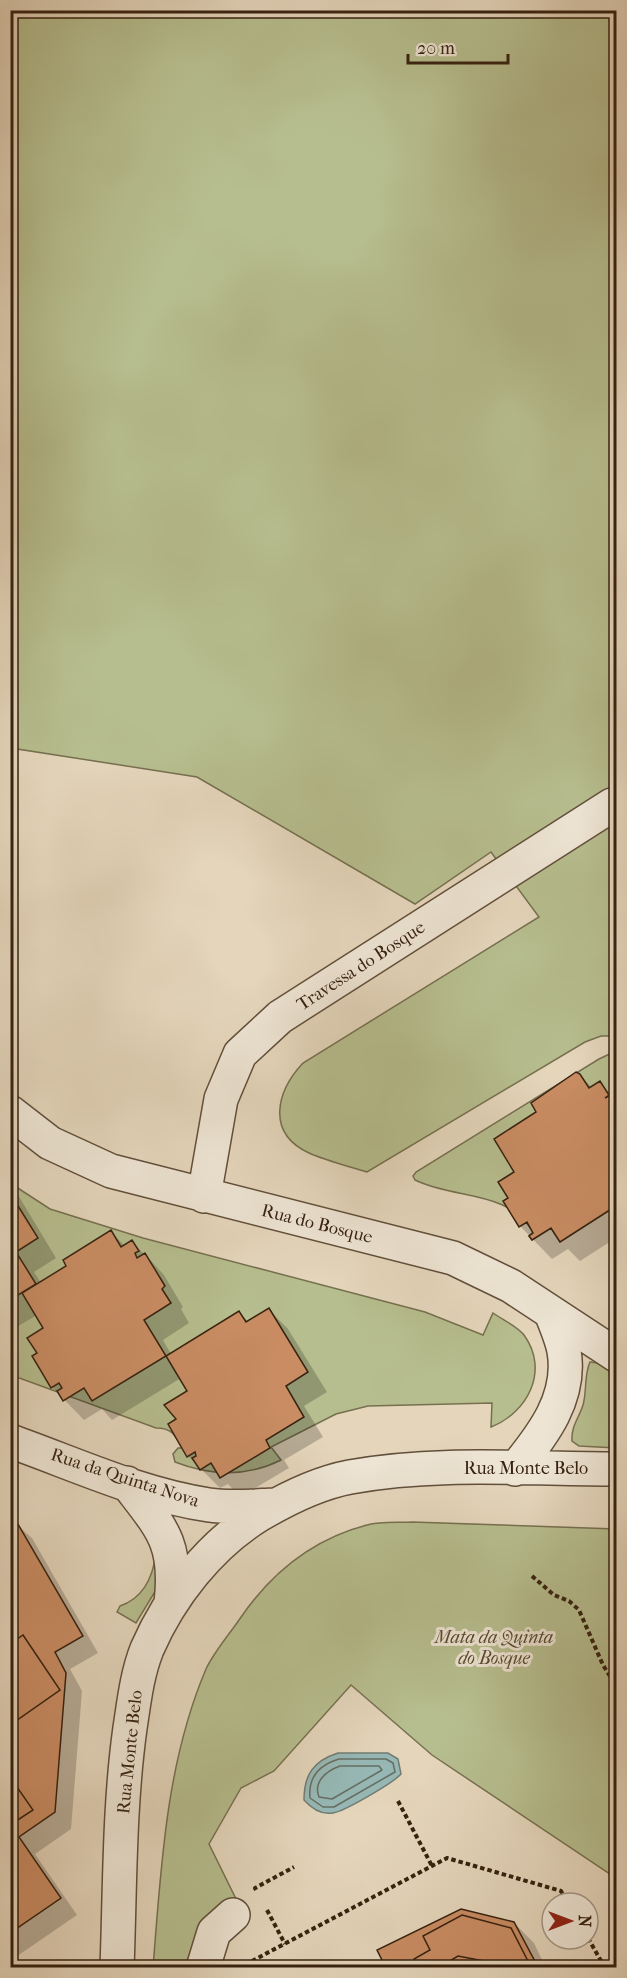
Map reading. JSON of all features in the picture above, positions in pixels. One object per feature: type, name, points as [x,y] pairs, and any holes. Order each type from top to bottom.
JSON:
[{"type":"street","name":"Travessa do Bosque","points":[[204,1196],[221,1099],[240,1054],[280,1017],[612,806]]},
{"type":"street","name":"Rua do Bosque","points":[[10,1112],[50,1143],[111,1171],[453,1258],[511,1287],[616,1355]]},
{"type":"street","points":[[515,1468],[545,1432],[565,1382],[564,1350],[552,1315]]},
{"type":"street","name":"Rua da Quinta Nova","points":[[10,1441],[127,1483],[210,1505],[242,1507],[277,1504]]},
{"type":"street","name":"Rua Monte Belo","points":[[117,1968],[125,1767],[135,1693],[147,1650],[171,1603],[206,1560],[237,1529],[277,1504],[348,1477],[421,1468],[616,1469]]},
{"type":"street","points":[[127,1483],[206,1560]]},
{"type":"street","points":[[127,1483],[164,1531],[172,1555],[171,1603]]},
{"type":"street","points":[[203,1968],[214,1932],[233,1916]]},
{"type":"path","points":[[532,1576],[554,1595],[569,1601],[579,1610],[603,1665],[616,1686]]},
{"type":"path","points":[[398,1801],[432,1866]]},
{"type":"path","points":[[252,1961],[447,1858],[561,1891]]},
{"type":"path","points":[[260,1897],[255,1888],[294,1867]]},
{"type":"path","points":[[265,1906],[285,1944]]},
{"type":"path","points":[[595,1951],[604,1968]]},
{"type":"green space","points":[[10,11],[616,11],[616,1036],[601,1036],[585,1042],[367,1172],[309,1153],[295,1145],[286,1135],[281,1123],[280,1111],[286,1086],[294,1074],[303,1063],[539,917],[491,852],[415,904],[197,777],[11,748]]},
{"type":"green space","points":[[616,1051],[616,1206],[560,1242],[551,1228],[532,1240],[529,1236],[533,1232],[522,1218],[495,1202],[447,1191],[415,1180],[413,1176],[416,1172],[599,1059]]},
{"type":"green space","points":[[10,1183],[50,1209],[143,1238],[425,1312],[483,1335],[493,1313],[521,1332],[532,1349],[535,1363],[531,1389],[515,1412],[504,1421],[491,1427],[492,1403],[368,1406],[336,1414],[271,1447],[281,1460],[268,1466],[229,1473],[202,1470],[175,1462],[173,1454],[178,1448],[182,1448],[169,1431],[11,1375]]},
{"type":"green space","points":[[590,1362],[598,1363],[616,1374],[616,1448],[579,1446],[572,1441],[574,1426],[583,1405]]},
{"type":"green space","name":"Mata da Quinta do Bosque","points":[[412,1522],[616,1529],[616,1878],[432,1755],[351,1685],[274,1771],[241,1788],[209,1844],[237,1901],[191,1967],[153,1968],[163,1854],[174,1778],[182,1741],[209,1663],[251,1603],[294,1560],[347,1531],[372,1524]]},
{"type":"green space","points":[[156,1553],[156,1590],[136,1623],[117,1612],[120,1606],[135,1598],[146,1586]]},
{"type":"water","points":[[338,1753],[388,1753],[398,1759],[401,1774],[379,1790],[348,1807],[333,1813],[321,1812],[304,1800],[308,1776],[322,1760]]},
{"type":"building","points":[[576,1072],[580,1074],[589,1088],[600,1081],[609,1095],[605,1098],[612,1094],[616,1101],[616,1162],[613,1164],[616,1170],[616,1206],[560,1242],[551,1228],[532,1240],[529,1236],[533,1233],[527,1222],[519,1227],[503,1201],[508,1198],[498,1182],[514,1172],[494,1139],[536,1112],[531,1103]]},
{"type":"building","points":[[10,1193],[38,1238],[16,1252],[36,1284],[10,1300]]},
{"type":"building","points":[[111,1230],[121,1247],[132,1240],[139,1251],[135,1253],[137,1258],[145,1253],[165,1286],[162,1289],[171,1303],[144,1320],[166,1356],[92,1401],[84,1388],[63,1401],[57,1391],[62,1388],[59,1383],[51,1388],[32,1356],[37,1353],[27,1338],[43,1328],[22,1293],[66,1266],[63,1260]]},
{"type":"building","points":[[269,1308],[308,1372],[286,1386],[304,1417],[266,1440],[270,1448],[220,1478],[211,1463],[200,1470],[192,1458],[196,1456],[195,1452],[187,1457],[168,1424],[176,1419],[164,1405],[187,1391],[166,1356],[239,1311],[246,1322]]},
{"type":"building","points":[[10,1518],[15,1519],[83,1636],[55,1652],[66,1673],[55,1812],[19,1837],[61,1898],[10,1933]]},
{"type":"building","points":[[23,1635],[60,1690],[10,1725],[10,1644]]},
{"type":"building","points":[[10,1777],[33,1810],[10,1825]]},
{"type":"building","points":[[461,1909],[514,1922],[537,1965],[543,1962],[545,1968],[386,1968],[377,1950]]},
{"type":"building","points":[[462,1915],[511,1928],[531,1967],[491,1968],[489,1962],[458,1956],[438,1968],[419,1968],[414,1959],[430,1950],[423,1936]]}]
